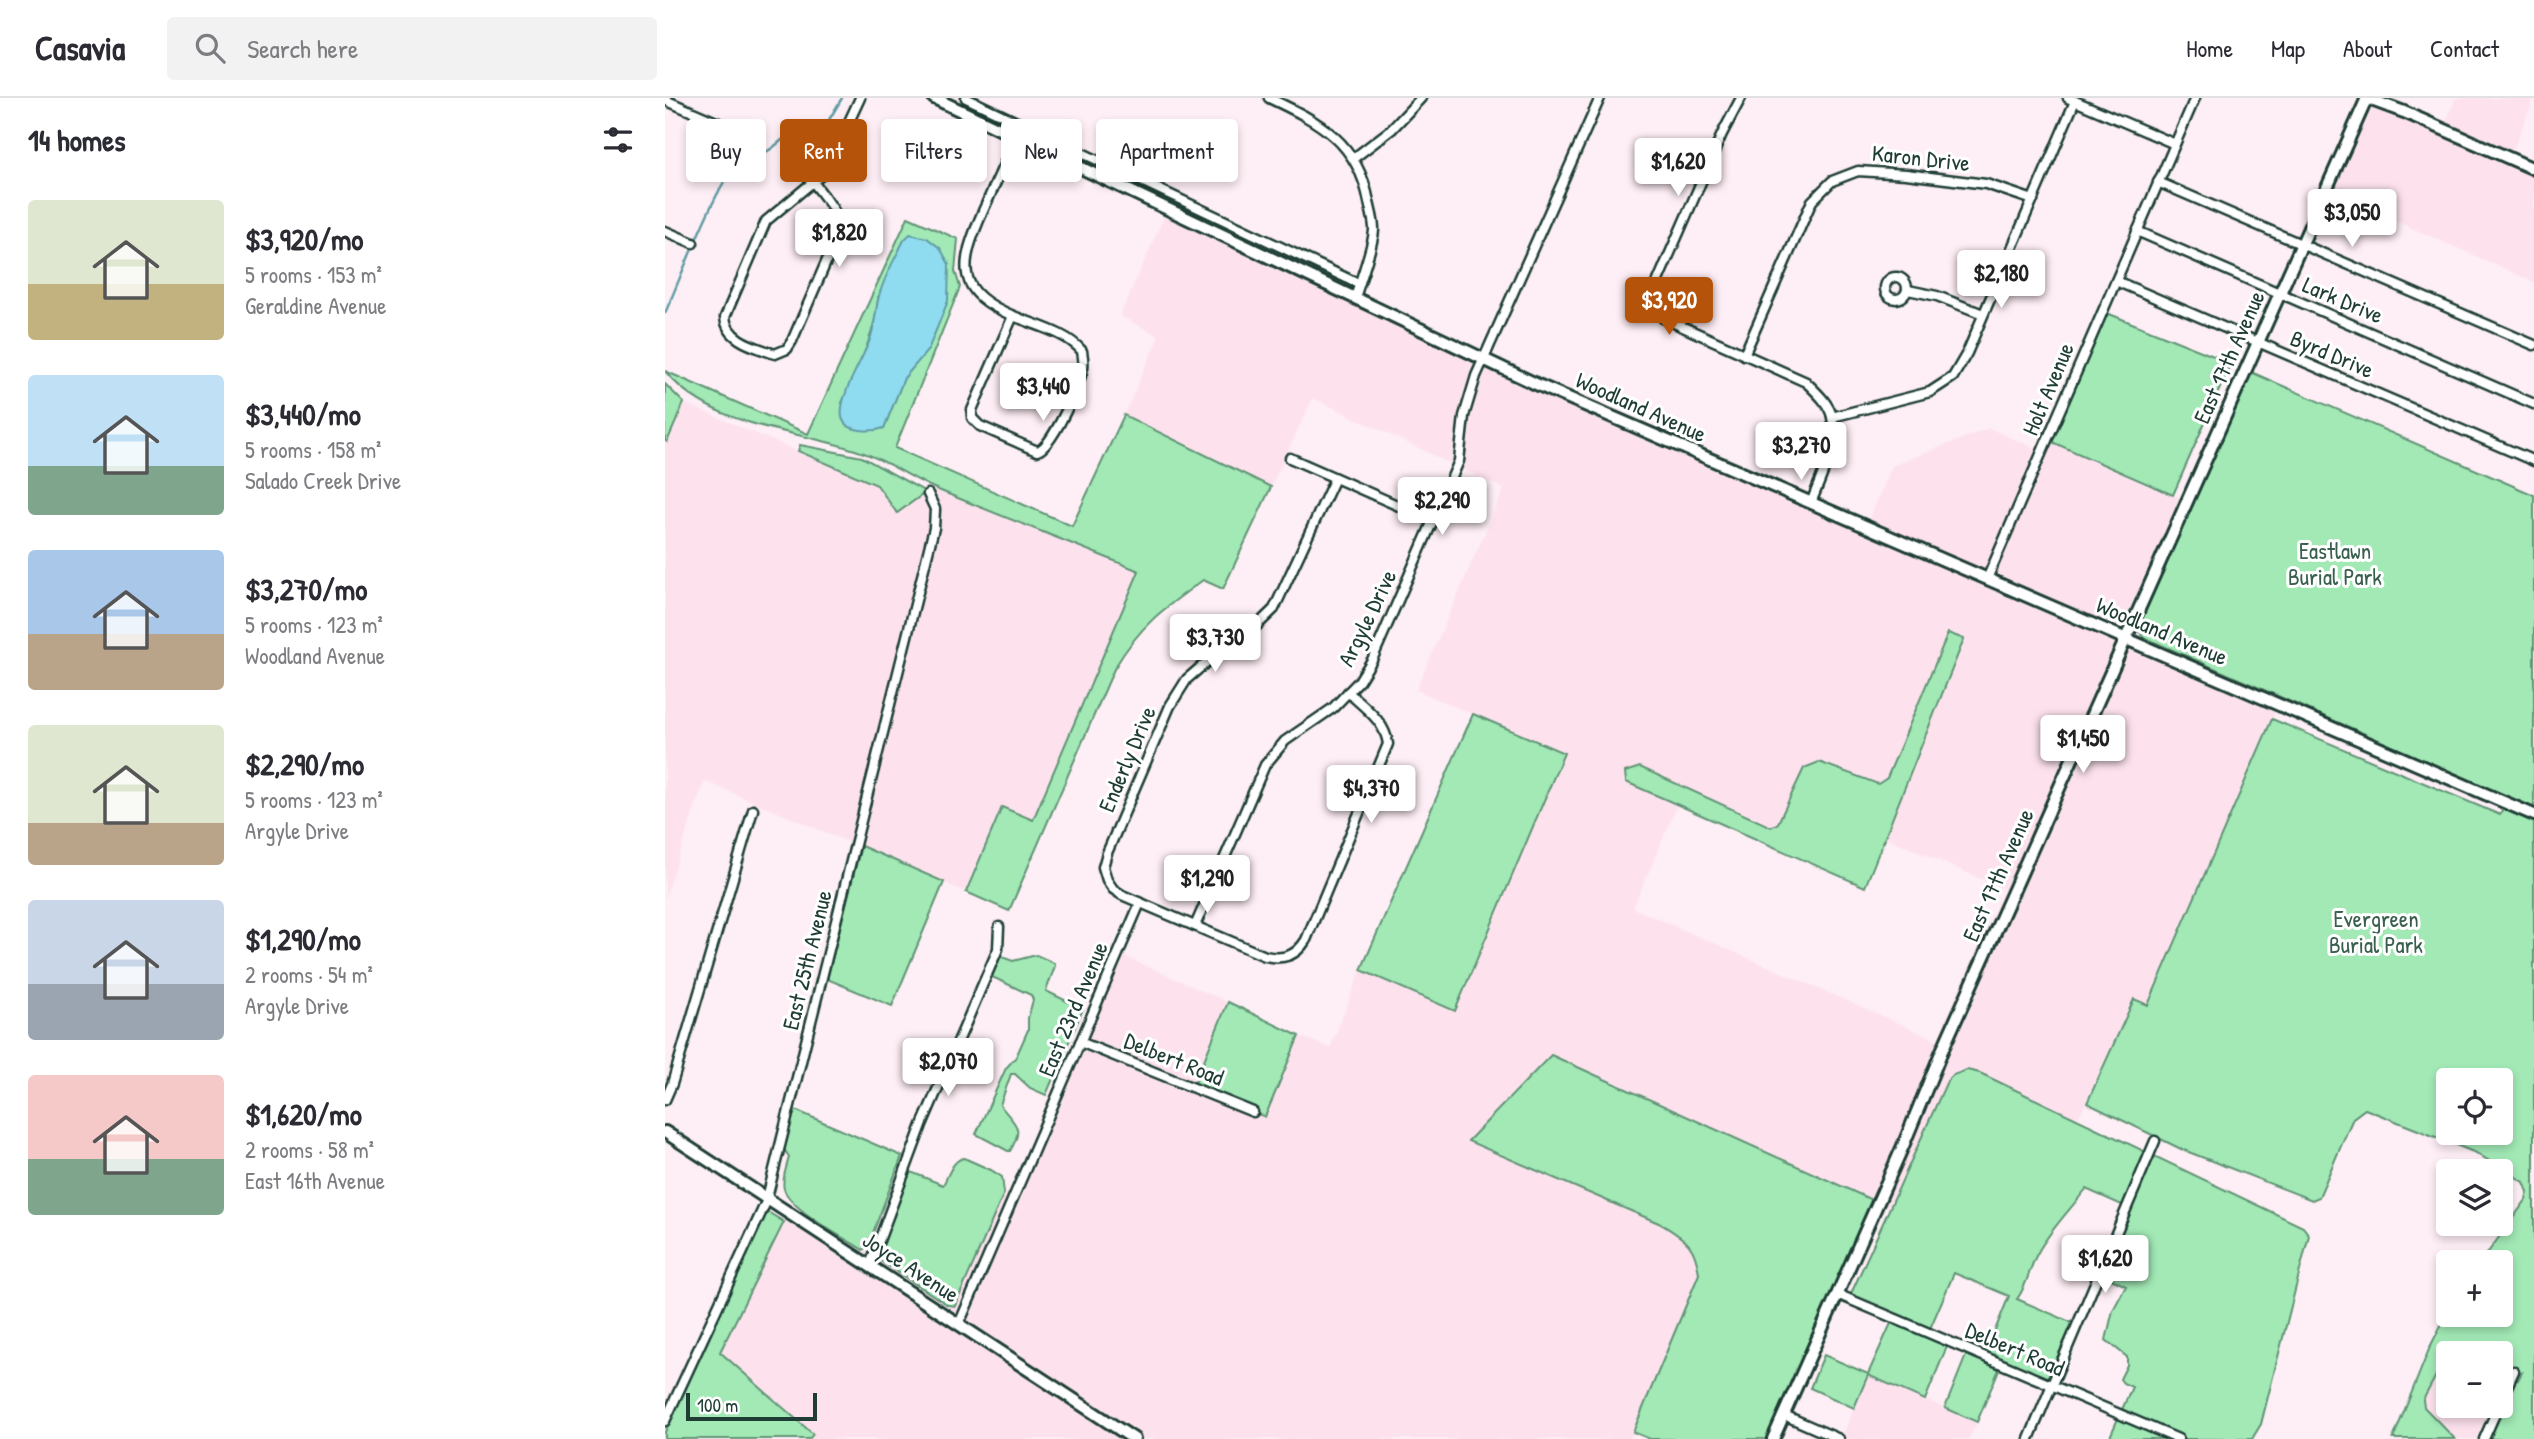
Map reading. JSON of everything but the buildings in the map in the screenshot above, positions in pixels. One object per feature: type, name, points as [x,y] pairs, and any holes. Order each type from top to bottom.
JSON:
[{"type":"street","points":[[814,183],[837,215],[840,230],[792,341],[782,352],[775,354],[733,335],[727,328],[725,317],[766,221],[814,183],[830,164],[860,98]]},
{"type":"street","name":"Woodland Avenue","points":[[934,98],[1001,131]]},
{"type":"street","points":[[966,98],[1359,284]]},
{"type":"street","points":[[1269,98],[1313,120],[1337,138],[1354,158],[1366,186],[1374,230],[1355,298]]},
{"type":"street","points":[[1354,158],[1392,129],[1421,98]]},
{"type":"street","name":"Argyle Drive","points":[[1195,926],[1265,765],[1285,741],[1333,708],[1359,681],[1372,660],[1459,461],[1464,416],[1483,359],[1600,98]]},
{"type":"street","points":[[1741,98],[1722,134],[1657,282],[1653,294],[1655,306],[1663,318],[1805,382],[1822,398],[1832,418],[1831,453],[1811,503]]},
{"type":"street","name":"Holt Avenue","points":[[1987,579],[2195,98]]},
{"type":"street","points":[[2366,98],[2534,169]]},
{"type":"street","name":"East 17th Avenue","points":[[1773,1439],[1903,1146],[1941,1053],[2366,98]]},
{"type":"street","points":[[665,100],[709,119]]},
{"type":"street","points":[[1832,418],[1930,392],[1953,377],[1967,353],[2033,200],[2072,100],[2175,144]]},
{"type":"street","name":"Woodland Avenue","points":[[1082,169],[1483,359],[1632,426],[2534,816]]},
{"type":"street","name":"Karon Drive","points":[[1744,355],[1812,201],[1832,181],[1858,171],[1906,174],[1986,184],[2033,200]]},
{"type":"street","points":[[1001,172],[968,246],[966,268],[972,286],[983,300],[1065,338],[1082,351],[1084,359],[1079,378],[1044,450],[1031,450],[974,422],[972,410],[1013,316]]},
{"type":"street","points":[[2158,182],[2534,345]]},
{"type":"street","points":[[665,231],[693,243]]},
{"type":"street","name":"Lark Drive","points":[[2137,231],[2534,404]]},
{"type":"street","name":"Byrd Drive","points":[[2116,281],[2534,461]]},
{"type":"street","points":[[1908,290],[1937,296],[1983,314]]},
{"type":"street","points":[[1290,458],[1433,521]]},
{"type":"street","name":"Enderly Drive","points":[[1140,902],[1113,889],[1103,867],[1170,706],[1187,679],[1216,654],[1243,639],[1274,609],[1335,478]]},
{"type":"street","name":"East 25th Avenue","points":[[665,1421],[767,1199],[934,528],[935,509],[929,494]]},
{"type":"street","points":[[1140,902],[1265,956],[1288,957],[1299,951],[1388,744],[1387,733],[1380,722],[1348,692]]},
{"type":"street","points":[[665,1100],[753,810]]},
{"type":"street","name":"East 23rd Avenue","points":[[959,1324],[1140,902]]},
{"type":"street","points":[[870,1265],[922,1125],[998,949],[999,927]]},
{"type":"street","name":"Delbert Road","points":[[1080,1042],[1254,1112]]},
{"type":"street","name":"Joyce Avenue","points":[[665,1132],[1134,1439]]},
{"type":"street","points":[[2029,1439],[2155,1141]]},
{"type":"street","name":"Delbert Road","points":[[1837,1294],[2178,1439]]},
{"type":"street","points":[[1784,1415],[1839,1439]]},
{"type":"street","points":[[2484,1439],[2493,1418]]},
{"type":"shaded area","points":[[2456,98],[2534,98],[2510,158],[2534,169],[2534,282],[2321,188],[2363,99],[2443,129]]},
{"type":"shaded area","points":[[1167,210],[1546,389],[1866,526],[1892,466],[1989,428],[2041,451],[2047,440],[2192,503],[2139,631],[2143,637],[2281,697],[2148,1005],[2133,999],[2078,1119],[1980,1073],[1953,1075],[1947,1081],[1889,1208],[1551,1055],[1469,1141],[1661,1224],[1687,1240],[1696,1254],[1699,1274],[1630,1439],[809,1439],[812,1434],[720,1352],[793,1203],[948,1305],[955,1306],[1004,1193],[1013,1197],[1117,953],[1228,1002],[1193,1087],[1265,1117],[1299,1036],[1330,1048],[1361,970],[1455,1011],[1564,753],[1416,690],[1504,489],[1313,398],[1271,487],[1124,415],[1159,336],[1120,316]],"holes":[[[1948,633],[1964,639],[1885,837],[2004,889],[1937,1040],[1633,908],[1677,806],[1771,827],[1778,823],[1804,768],[1819,762],[1878,784],[1887,778]]]},
{"type":"shaded area","points":[[684,403],[877,485],[897,513],[932,487],[1140,571],[1032,821],[1002,808],[966,892],[704,781],[665,898],[665,441],[667,442]]},
{"type":"shaded area","points":[[1868,1375],[1977,1422],[1969,1439],[1841,1439]]},
{"type":"shaded area","points":[[2436,1375],[2436,1418],[2485,1418],[2476,1439],[2455,1439],[2424,1407],[2423,1400]]},
{"type":"green space","points":[[908,217],[958,239],[955,271],[960,287],[895,448],[1072,526],[1124,415],[1271,487],[1223,589],[1203,580],[1164,609],[1123,654],[1114,669],[1009,911],[966,892],[1002,807],[1033,820],[1139,571],[936,489],[864,453],[732,417],[707,406],[685,391],[665,371],[808,434]],"holes":[[[878,299],[913,367],[904,378],[884,428],[842,403],[869,339]]]},
{"type":"green space","points":[[2107,313],[2231,363],[2173,495],[2052,442]]},
{"type":"green space","name":"Eastlawn Burial Park","points":[[2251,372],[2534,495],[2534,808],[2143,637],[2139,631],[2140,619]]},
{"type":"green space","points":[[665,384],[684,403],[667,442],[665,441]]},
{"type":"green space","points":[[800,445],[862,457],[926,492],[897,513],[877,485],[798,451]]},
{"type":"green space","points":[[1948,633],[1964,639],[1865,887],[1626,782],[1625,772],[1640,767],[1771,827],[1778,823],[1804,768],[1819,762],[1878,784],[1887,778]]},
{"type":"green space","points":[[1473,714],[1564,753],[1455,1011],[1361,970]]},
{"type":"green space","name":"Evergreen Burial Park","points":[[2272,719],[2500,815],[2503,808],[2534,822],[2534,1439],[2486,1439],[2495,1418],[2513,1418],[2513,1383],[2522,1372],[2513,1372],[2513,1341],[2436,1341],[2436,1376],[2423,1400],[2424,1407],[2455,1439],[2393,1439],[2440,1327],[2513,1327],[2513,1250],[2490,1250],[2500,1236],[2513,1236],[2513,1218],[2526,1200],[2528,1192],[2524,1182],[2513,1175],[2513,1159],[2486,1159],[2456,1145],[2513,1145],[2513,1068],[2436,1068],[2436,1137],[2365,1109],[2353,1118],[2319,1197],[2312,1200],[2181,1149],[2087,1103],[2134,999],[2148,1005]]},
{"type":"green space","points":[[861,846],[944,882],[892,1006],[827,979]]},
{"type":"green space","points":[[1036,955],[1055,966],[1046,991],[1083,1009],[1046,1095],[1030,1088],[1015,1074],[1011,1074],[1000,1105],[1014,1122],[1017,1131],[1014,1143],[1008,1151],[976,1134],[1006,1068],[1016,1057],[1028,1030],[1033,1000],[1031,995],[990,976],[999,956],[1013,961]]},
{"type":"green space","points":[[1228,1002],[1299,1036],[1265,1117],[1193,1087]]},
{"type":"green space","points":[[1551,1055],[1872,1200],[1766,1439],[1650,1439],[1633,1432],[1699,1274],[1692,1249],[1683,1239],[1661,1224],[1468,1141]]},
{"type":"green space","points":[[1967,1070],[1980,1073],[2303,1227],[2309,1235],[2261,1424],[2252,1439],[2109,1439],[2132,1387],[2120,1379],[2127,1365],[2127,1357],[2106,1340],[2113,1310],[2126,1286],[2103,1275],[2147,1165],[2142,1163],[2124,1206],[2086,1189],[2047,1237],[2034,1260],[2017,1299],[2073,1323],[2048,1377],[2041,1377],[1985,1355],[2009,1296],[1954,1273],[1929,1331],[1850,1296],[1947,1081],[1953,1075]]},
{"type":"green space","points":[[795,1110],[902,1156],[868,1246],[863,1250],[807,1215],[784,1189],[789,1157],[784,1149]]},
{"type":"green space","points":[[964,1158],[1002,1177],[1004,1193],[955,1306],[948,1305],[879,1260],[878,1249],[906,1170],[943,1185],[954,1165]]},
{"type":"green space","points":[[766,1211],[784,1222],[720,1352],[813,1434],[809,1439],[665,1439],[665,1432]]},
{"type":"green space","points":[[1892,1321],[1948,1344],[1925,1400],[1868,1375],[1854,1408],[1810,1388],[1824,1355],[1868,1374]]},
{"type":"green space","points":[[1967,1353],[2000,1367],[1977,1422],[1945,1408]]},
{"type":"water","points":[[910,234],[927,238],[940,248],[949,264],[948,301],[928,350],[904,378],[884,428],[854,429],[844,422],[842,417],[844,400],[871,336],[882,285],[904,240]]},
{"type":"waterway","points":[[665,313],[713,203],[735,164],[746,153],[768,151],[797,131],[813,137],[820,135],[842,98]]}]
